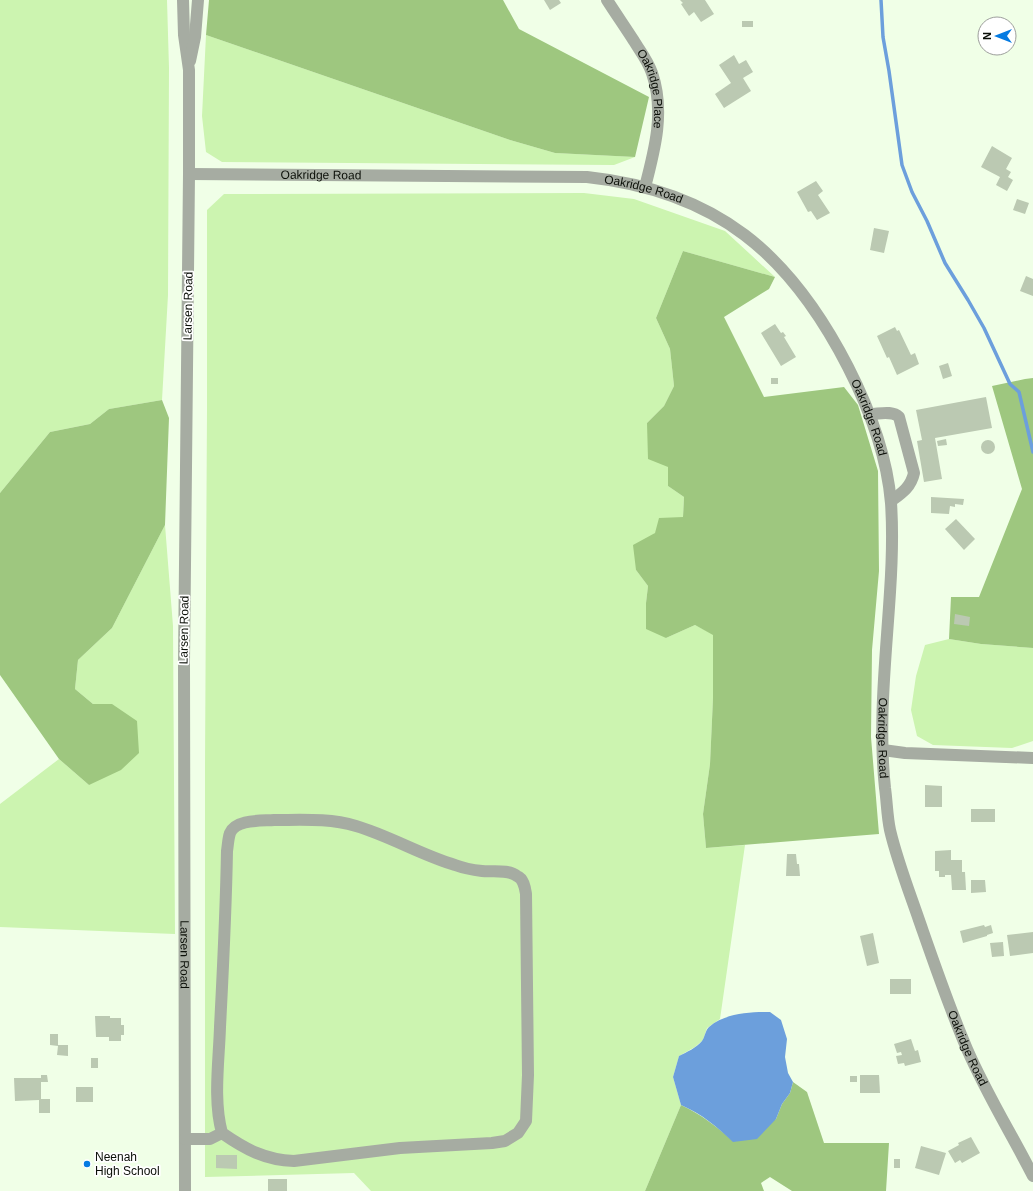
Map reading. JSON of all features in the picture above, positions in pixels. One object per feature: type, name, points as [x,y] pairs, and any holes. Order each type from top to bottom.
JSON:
[{"type":"street","points":[[184,0],[184,35],[189,70]]},
{"type":"street","points":[[189,70],[195,37],[198,0]]},
{"type":"street","name":"Oakridge Place","points":[[607,0],[652,71],[656,88],[658,127],[645,187]]},
{"type":"street","name":"Larsen Road","points":[[185,1191],[184,662],[190,174],[189,70]]},
{"type":"street","name":"Oakridge Road","points":[[190,174],[587,177],[614,180],[675,196],[701,208],[750,238],[791,278],[808,300],[835,341],[870,414],[884,461],[891,501],[892,557],[883,719],[884,773],[890,828],[910,893],[936,968],[967,1050],[1033,1176]]},
{"type":"street","points":[[870,414],[890,413],[899,417],[914,473],[912,482],[906,490],[891,501]]},
{"type":"street","points":[[883,750],[905,753],[1033,758]]},
{"type":"street","points":[[312,819],[336,821],[368,830],[457,866],[482,871],[516,874],[520,877],[525,887],[526,894],[528,1075],[526,1121],[518,1133],[505,1141],[492,1143],[400,1148],[294,1161],[279,1161],[267,1158],[235,1142],[222,1133],[218,1108],[227,851],[230,832],[234,828],[240,824],[250,822],[312,819]]},
{"type":"street","points":[[185,1139],[210,1139],[222,1133]]},
{"type":"green space","points":[[0,0],[167,0],[169,68],[168,295],[162,400],[109,409],[90,424],[50,432],[0,493]]},
{"type":"green space","points":[[209,0],[503,0],[519,29],[649,97],[635,157],[555,153],[510,140],[206,35]]},
{"type":"green space","points":[[206,35],[510,140],[555,153],[635,157],[614,165],[222,162],[206,152],[202,116]]},
{"type":"green space","points":[[584,193],[634,199],[725,231],[775,277],[683,251],[656,318],[670,349],[674,386],[664,406],[647,423],[668,467],[668,486],[684,497],[683,517],[655,533],[636,570],[648,586],[646,603],[666,638],[695,625],[713,634],[713,698],[710,764],[703,814],[706,848],[745,845],[720,1019],[707,1028],[703,1040],[695,1047],[679,1056],[673,1077],[681,1105],[645,1191],[371,1191],[354,1173],[205,1177],[207,210],[224,194]]},
{"type":"green space","points":[[683,251],[775,277],[769,289],[724,317],[764,397],[844,387],[858,405],[878,471],[879,571],[872,650],[871,737],[879,834],[706,848],[703,814],[710,764],[713,698],[713,635],[695,625],[666,638],[646,629],[646,603],[648,586],[636,570],[633,545],[655,533],[659,518],[683,517],[684,497],[668,486],[668,467],[648,459],[647,423],[664,406],[674,386],[670,349],[656,318]]},
{"type":"green space","points":[[1033,378],[1033,648],[981,644],[949,639],[951,597],[979,597],[1022,489],[992,386]]},
{"type":"green space","points":[[162,400],[169,418],[165,525],[112,628],[78,660],[75,689],[93,704],[112,704],[137,721],[139,753],[121,770],[89,785],[59,759],[0,675],[0,493],[50,432],[90,424],[109,409]]},
{"type":"green space","points":[[165,525],[173,626],[175,934],[0,927],[0,804],[59,759],[89,785],[112,704],[93,704],[75,689],[78,660],[112,628]]},
{"type":"green space","points":[[949,639],[981,644],[1033,648],[1033,741],[1012,748],[933,745],[917,736],[911,710],[916,676],[925,645]]},
{"type":"green space","points":[[793,1082],[807,1092],[824,1143],[889,1143],[886,1191],[792,1191],[770,1177],[761,1183],[764,1191],[645,1191],[681,1105],[721,1130],[733,1141],[776,1119],[782,1104],[790,1093]]},
{"type":"water","points":[[770,1012],[781,1020],[787,1039],[785,1057],[788,1073],[793,1082],[790,1093],[782,1104],[776,1119],[757,1139],[733,1142],[708,1121],[681,1105],[673,1077],[679,1056],[691,1050],[700,1043],[709,1027],[715,1022],[738,1014]]},
{"type":"building","points":[[544,0],[559,0],[561,3],[550,10]]},
{"type":"building","points":[[680,0],[705,0],[714,14],[701,22],[694,12],[689,16]]},
{"type":"building","points":[[742,21],[753,21],[753,27],[742,27]]},
{"type":"building","points":[[734,55],[739,64],[746,60],[753,72],[743,78],[751,91],[724,108],[715,94],[731,83],[719,65]]},
{"type":"building","points":[[992,146],[1012,158],[1006,169],[1011,172],[1008,177],[1013,180],[1007,191],[996,185],[1000,177],[981,167]]},
{"type":"building","points":[[816,181],[823,191],[818,195],[830,213],[817,220],[811,211],[808,212],[797,192]]},
{"type":"building","points":[[1017,199],[1029,203],[1025,214],[1013,210]]},
{"type":"building","points":[[874,228],[889,231],[884,253],[870,250]]},
{"type":"building","points":[[1026,276],[1033,279],[1033,296],[1020,291]]},
{"type":"building","points":[[775,324],[781,333],[783,332],[786,336],[784,337],[796,357],[781,366],[761,333]]},
{"type":"building","points":[[895,327],[897,331],[899,330],[911,355],[915,353],[919,364],[897,375],[877,336]]},
{"type":"building","points":[[948,363],[952,376],[943,379],[939,366]]},
{"type":"building","points":[[771,378],[778,378],[778,384],[771,384]]},
{"type":"building","points":[[986,397],[992,428],[935,438],[942,479],[924,482],[917,441],[922,440],[916,410]]},
{"type":"building","points":[[946,439],[947,445],[938,446],[937,441]]},
{"type":"building","points":[[988,440],[993,442],[995,447],[993,452],[988,454],[983,452],[981,447],[983,442]]},
{"type":"building","points":[[931,497],[964,499],[963,505],[955,504],[955,507],[950,506],[949,514],[931,513]]},
{"type":"building","points":[[956,519],[975,539],[964,550],[945,529]]},
{"type":"building","points":[[955,614],[970,617],[969,626],[954,624]]},
{"type":"building","points":[[925,785],[942,786],[942,807],[925,807]]},
{"type":"building","points":[[971,809],[995,809],[995,822],[971,822]]},
{"type":"building","points":[[951,850],[951,860],[962,860],[962,872],[965,872],[966,890],[952,890],[951,875],[939,877],[939,871],[935,871],[935,851]]},
{"type":"building","points":[[787,854],[796,854],[800,876],[786,876]]},
{"type":"building","points":[[971,880],[985,880],[986,892],[971,893]]},
{"type":"building","points":[[984,925],[985,927],[991,925],[993,933],[963,943],[960,931]]},
{"type":"building","points":[[1033,932],[1033,953],[1010,956],[1007,935]]},
{"type":"building","points":[[873,933],[879,963],[867,966],[860,936]]},
{"type":"building","points":[[1003,942],[1004,956],[992,957],[990,943]]},
{"type":"building","points":[[890,979],[911,979],[911,994],[890,994]]},
{"type":"building","points":[[95,1016],[121,1018],[121,1025],[124,1025],[124,1035],[121,1035],[121,1041],[109,1041],[109,1037],[96,1037]]},
{"type":"building","points":[[50,1034],[58,1034],[58,1045],[68,1045],[68,1056],[57,1055],[58,1046],[50,1045]]},
{"type":"building","points":[[911,1039],[915,1051],[918,1050],[921,1062],[905,1066],[904,1063],[898,1064],[896,1056],[902,1055],[901,1052],[897,1053],[894,1044]]},
{"type":"building","points":[[91,1058],[98,1058],[98,1068],[91,1068]]},
{"type":"building","points":[[41,1075],[47,1075],[48,1082],[41,1082]]},
{"type":"building","points":[[860,1075],[879,1075],[880,1093],[860,1093]]},
{"type":"building","points":[[850,1076],[857,1076],[857,1082],[850,1082]]},
{"type":"building","points":[[14,1078],[41,1078],[41,1099],[50,1099],[50,1113],[39,1113],[39,1100],[15,1101]]},
{"type":"building","points":[[76,1087],[93,1087],[93,1102],[76,1102]]},
{"type":"building","points":[[971,1137],[980,1153],[962,1163],[960,1160],[955,1163],[948,1151],[959,1145],[958,1143]]},
{"type":"building","points":[[921,1146],[946,1153],[939,1175],[915,1168]]},
{"type":"building","points":[[216,1155],[237,1155],[237,1169],[216,1168]]},
{"type":"building","points":[[894,1159],[900,1159],[900,1168],[894,1168]]},
{"type":"building","points":[[268,1179],[287,1179],[287,1191],[268,1191]]},
{"type":"waterway","points":[[881,0],[883,37],[902,165],[912,192],[927,221],[945,263],[984,328],[1010,384],[1019,392],[1033,452]]},
{"type":"place","name":"Neenah High School","points":[[87,1164]]}]
